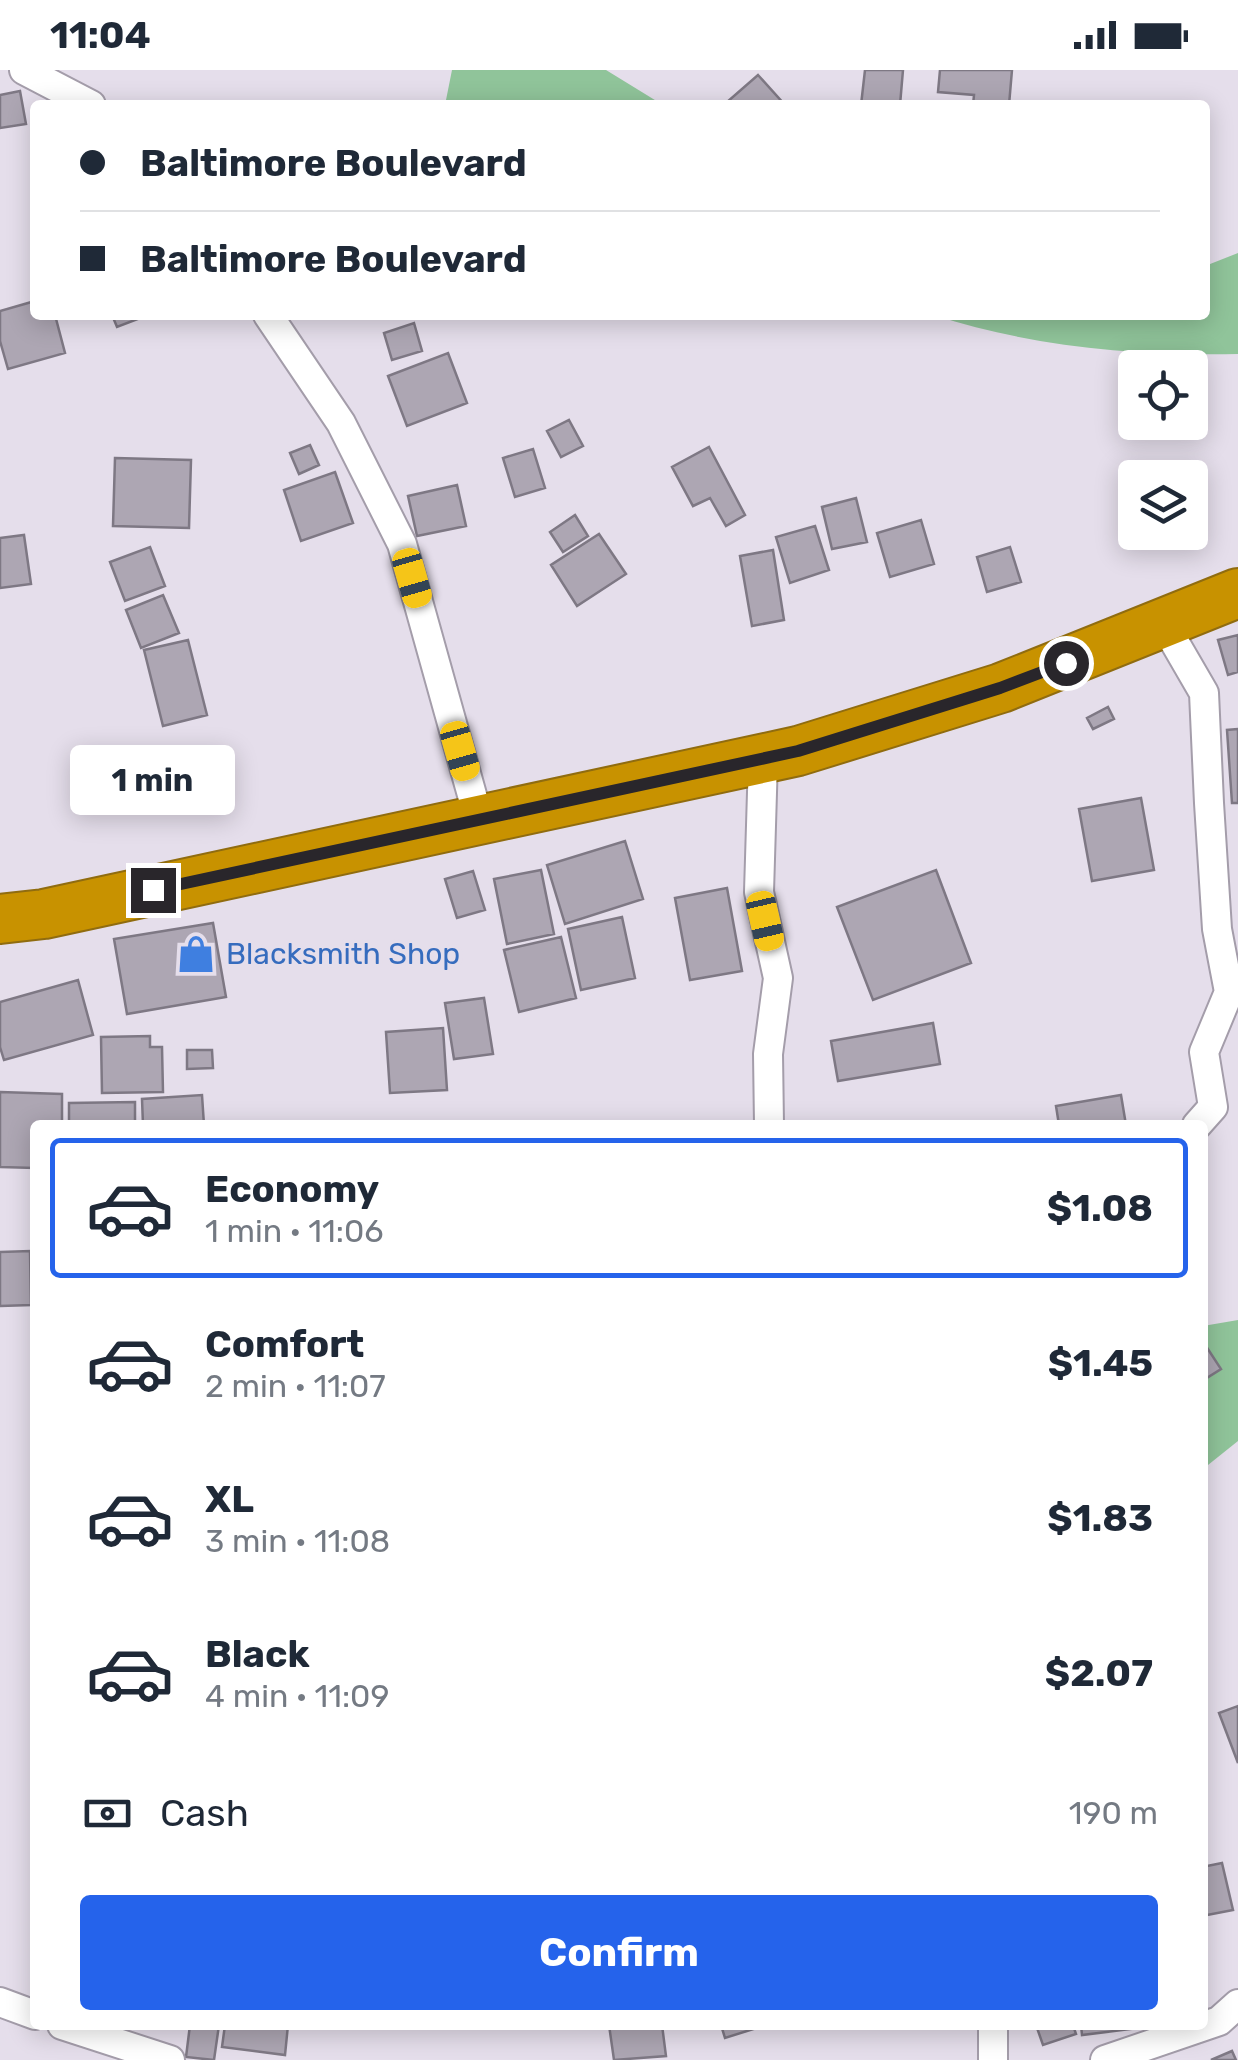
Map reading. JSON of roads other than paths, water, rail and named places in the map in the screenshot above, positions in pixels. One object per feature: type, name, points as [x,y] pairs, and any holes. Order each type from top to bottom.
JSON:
[{"type":"highway","points":[[0,919],[44,914],[798,751],[1000,688],[1238,593]]},
{"type":"street","points":[[24,70],[82,100]]},
{"type":"street","points":[[271,320],[341,424],[402,544],[480,820]]},
{"type":"street","points":[[1164,624],[1204,693],[1217,929],[1228,992],[1204,1052],[1213,1107],[1202,1120]]},
{"type":"street","points":[[763,759],[758,892],[778,978],[768,1054],[768,1120]]},
{"type":"street","points":[[0,2002],[30,2013]]},
{"type":"street","points":[[1208,2025],[1219,2021],[1238,2004]]},
{"type":"street","points":[[77,2030],[170,2060]]},
{"type":"street","points":[[993,2030],[993,2060]]},
{"type":"street","points":[[1106,2060],[1193,2030]]},
{"type":"place","name":"Blacksmith Shop","points":[[196,954]]}]
